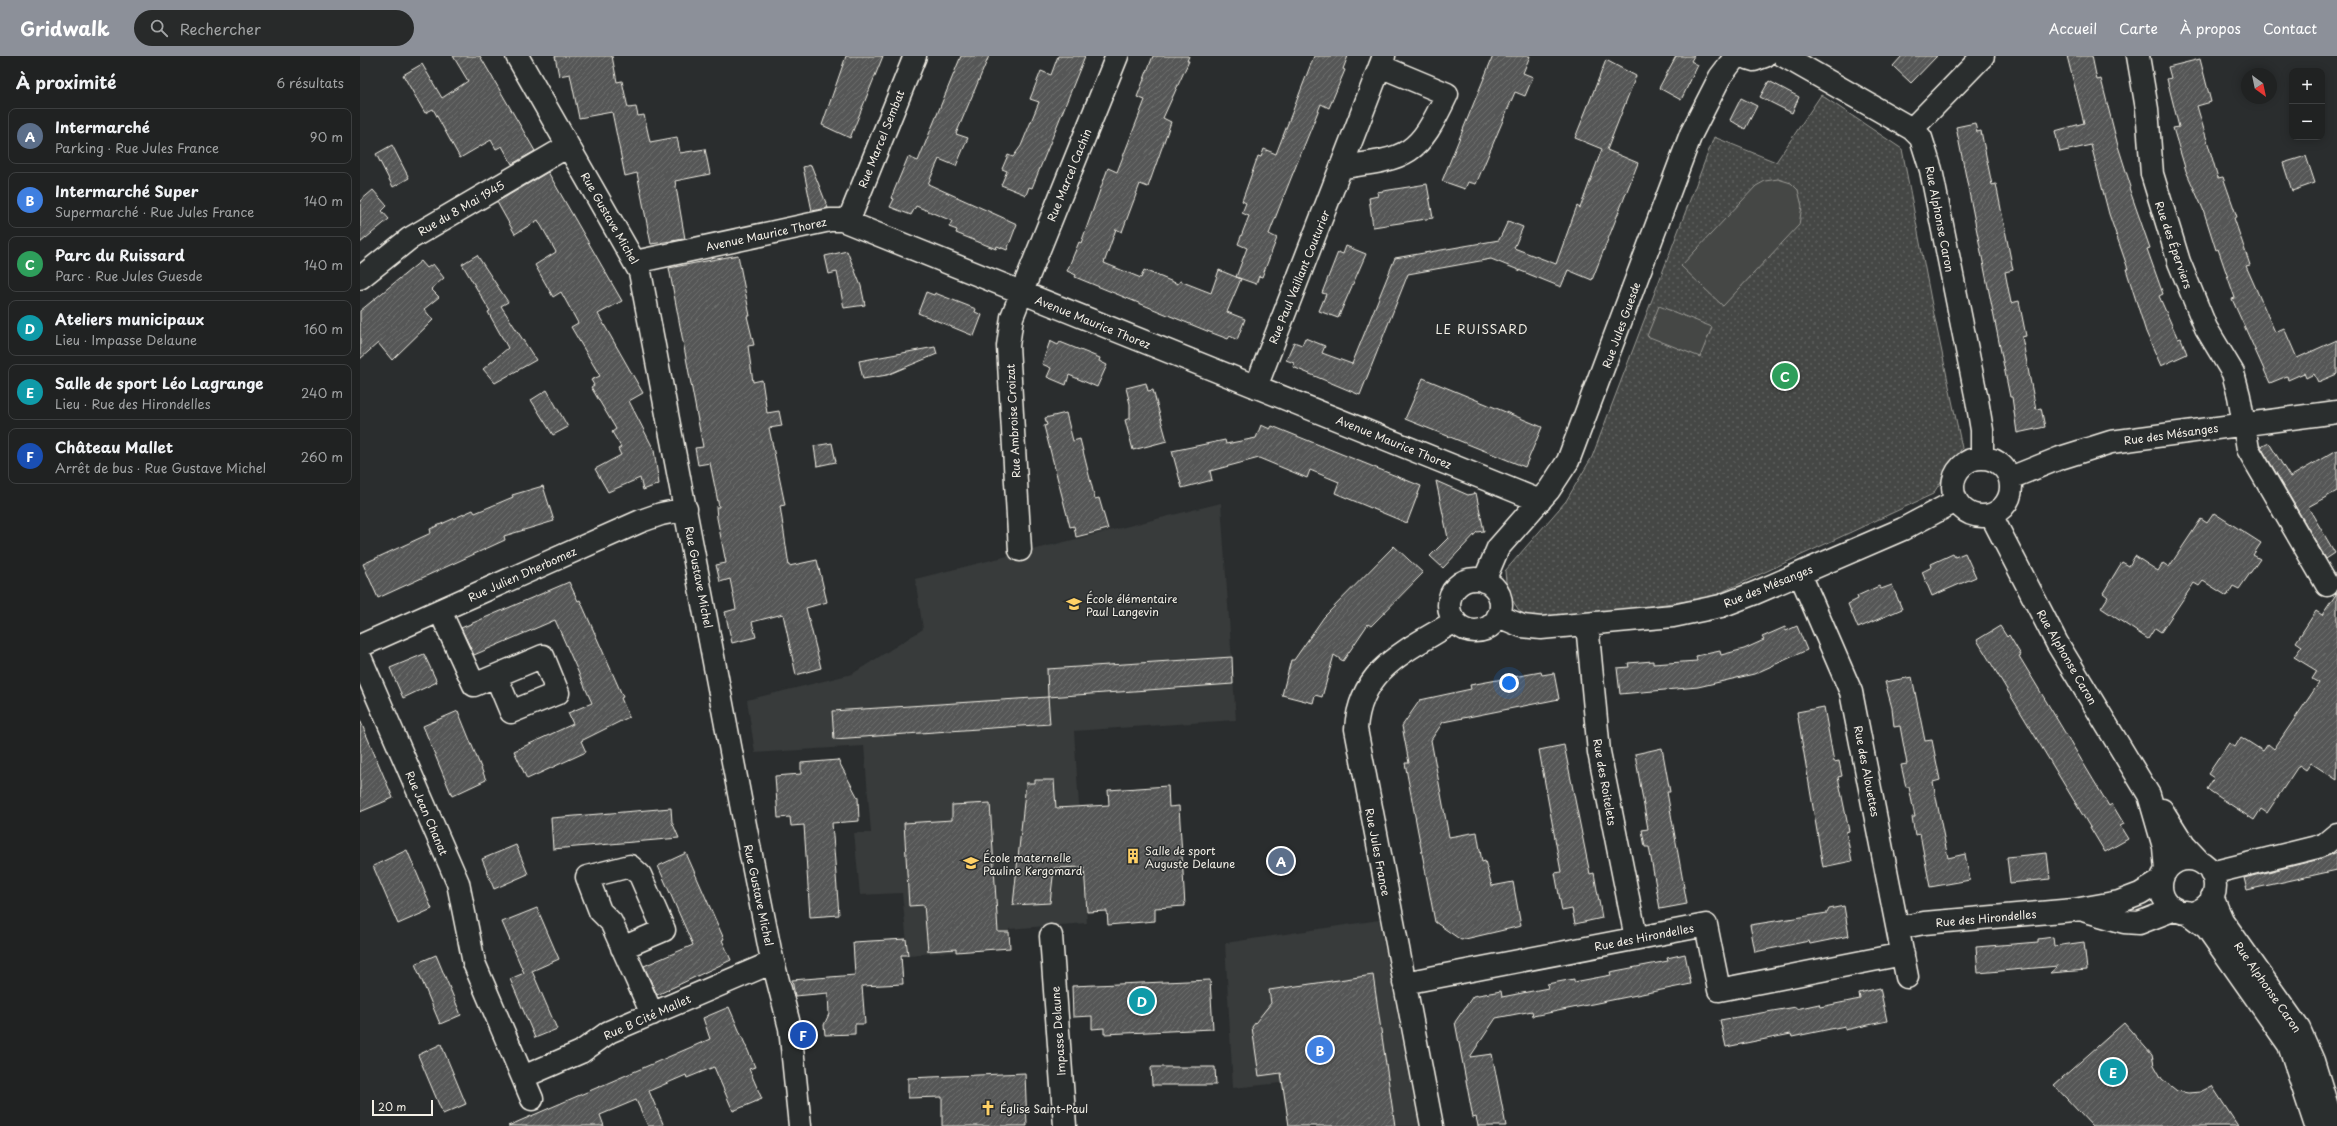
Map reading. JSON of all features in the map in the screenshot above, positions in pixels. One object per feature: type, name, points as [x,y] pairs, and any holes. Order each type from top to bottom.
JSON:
[{"type":"street","name":"Rue Gustave Michel","points":[[517,56],[640,272],[745,825],[773,962],[792,1041],[800,1126]]},
{"type":"street","name":"Rue Marcel Sembat","points":[[848,222],[915,56]]},
{"type":"street","name":"Rue Marcel Cachin","points":[[1021,294],[1118,56]]},
{"type":"street","name":"Rue Jules Guesde","points":[[1484,581],[1498,548],[1540,501],[1558,478],[1572,452],[1691,134],[1720,77],[1736,56]]},
{"type":"street","points":[[1741,56],[1754,60],[1765,56]]},
{"type":"street","name":"Rue Alphonse Caron","points":[[1784,56],[1912,129],[1921,138],[1931,170],[1980,416],[1982,458]]},
{"type":"street","points":[[1912,129],[1983,56]]},
{"type":"street","name":"Rue des Éperviers","points":[[2138,56],[2147,109],[2149,154],[2156,193],[2179,262],[2202,320],[2232,373],[2239,396],[2246,444],[2251,455],[2327,585]]},
{"type":"street","name":"Rue Paul Vaillant Couturier","points":[[1256,387],[1343,166],[1382,61],[1447,94],[1431,128],[1410,150],[1383,161],[1343,166]]},
{"type":"street","name":"Rue du 8 Mai 1945","points":[[360,278],[409,239],[568,146]]},
{"type":"street","name":"Avenue Maurice Thorez","points":[[635,262],[830,220],[848,222],[1021,294],[1540,501]]},
{"type":"street","name":"Rue Ambroise Croizat","points":[[1020,550],[1008,346],[1012,317],[1021,294]]},
{"type":"street","name":"Rue des Mésanges","points":[[2010,478],[2060,458],[2112,442],[2337,412]]},
{"type":"street","points":[[1982,458],[1999,464],[2010,478],[2012,487],[2008,501],[2000,511],[1991,515],[1973,515],[1965,511],[1956,501],[1953,488],[1956,474],[1965,464],[1982,458]]},
{"type":"street","name":"Rue des Mésanges","points":[[1498,616],[1531,628],[1551,628],[1697,612],[1731,603],[1800,574],[1903,529],[1956,501]]},
{"type":"street","name":"Rue Julien Dherbomez","points":[[360,646],[651,517],[686,509]]},
{"type":"street","name":"Rue Alphonse Caron","points":[[1991,515],[2057,643],[2150,795],[2165,814],[2184,845],[2205,867]]},
{"type":"street","name":"Rue des Alouettes","points":[[1800,574],[1851,692],[1907,976]]},
{"type":"street","points":[[1468,580],[1484,581],[1491,584],[1498,593],[1501,604],[1498,616],[1491,625],[1480,630],[1464,629],[1455,621],[1450,611],[1449,603],[1455,588],[1468,580]]},
{"type":"street","points":[[440,610],[474,685],[496,676]]},
{"type":"street","name":"Rue Jules France","points":[[1432,1126],[1358,745],[1356,722],[1365,692],[1380,670],[1404,652],[1455,621]]},
{"type":"street","name":"Rue des Roitelets","points":[[1587,624],[1599,752],[1636,938]]},
{"type":"street","name":"Rue Jean Chanat","points":[[360,656],[458,883],[472,954],[523,1078]]},
{"type":"street","name":"Rue Alphonse Caron","points":[[2150,795],[2163,839],[2164,876]]},
{"type":"street","points":[[2205,867],[2214,886],[2212,897],[2201,908],[2180,910],[2164,897],[2164,876],[2181,860],[2189,859],[2205,867],[2317,847],[2325,844],[2337,834]]},
{"type":"street","name":"Rue des Hirondelles","points":[[1898,928],[1924,923],[2074,910],[2126,900],[2164,876]]},
{"type":"street","name":"Rue Alphonse Caron","points":[[2212,897],[2214,906],[2222,920],[2299,1029],[2313,1061],[2333,1126]]},
{"type":"street","name":"Rue des Hirondelles","points":[[2074,910],[2139,923],[2180,910]]},
{"type":"street","name":"Rue Alphonse Caron","points":[[2180,910],[2207,928],[2289,1045],[2316,1126]]},
{"type":"street","name":"Rue des Hirondelles","points":[[1404,983],[1706,925],[1719,990],[1903,954]]},
{"type":"street","name":"Impasse Delaune","points":[[1051,936],[1065,1126]]},
{"type":"street","points":[[622,948],[652,1014]]},
{"type":"street","name":"Rue B Cité Mallet","points":[[523,1078],[573,1056],[609,1032],[773,962]]},
{"type":"street","points":[[523,1078],[532,1099]]},
{"type":"shaded area","points":[[1821,95],[1902,149],[1932,305],[1962,448],[1933,494],[1709,598],[1542,621],[1520,612],[1507,592],[1505,571],[1566,501],[1592,457],[1714,137],[1776,162]]},
{"type":"shaded area","points":[[1778,179],[1791,183],[1798,190],[1802,206],[1799,225],[1723,306],[1681,266],[1756,186],[1765,181]]},
{"type":"shaded area","points":[[1659,306],[1712,327],[1700,357],[1647,336]]},
{"type":"shaded area","name":"École élémentaire Paul Langevin","points":[[1221,503],[1236,720],[1074,731],[1087,923],[1009,929],[1010,948],[908,955],[902,893],[860,895],[854,833],[871,833],[864,746],[755,753],[747,700],[852,674],[923,629],[915,579]]},
{"type":"shaded area","points":[[1379,920],[1419,1126],[1289,1126],[1281,1083],[1233,1088],[1225,943]]},
{"type":"building","points":[[453,56],[480,56],[535,151],[512,164],[502,146],[496,149],[491,140],[460,158],[433,109],[425,113],[403,75],[422,64],[442,98],[468,81]]},
{"type":"building","points":[[555,56],[612,56],[617,82],[622,81],[628,108],[636,107],[638,116],[644,115],[650,142],[677,137],[680,153],[705,149],[710,174],[675,181],[685,239],[651,244],[637,173],[625,176],[612,112],[579,118],[570,74],[559,76]]},
{"type":"building","points":[[846,56],[883,56],[850,138],[822,125]]},
{"type":"building","points":[[961,56],[989,56],[956,134],[968,138],[956,166],[939,159],[928,184],[1017,224],[1007,250],[997,246],[996,249],[956,233],[957,230],[949,227],[952,221],[916,206],[911,215],[890,207],[894,199],[891,198],[908,157],[918,161]]},
{"type":"building","points":[[1058,56],[1085,56],[1032,188],[1029,187],[1026,195],[1001,185],[1007,171],[1002,169],[1008,155],[1013,157],[1021,146],[1039,102],[1030,99],[1041,71],[1051,75]]},
{"type":"building","points":[[1153,56],[1189,56],[1187,61],[1189,61],[1163,118],[1171,122],[1148,187],[1140,184],[1122,232],[1116,229],[1104,263],[1141,278],[1144,270],[1178,284],[1180,281],[1211,293],[1219,270],[1241,279],[1227,312],[1245,319],[1237,340],[1230,336],[1228,339],[1207,331],[1075,277],[1076,275],[1067,271],[1079,242],[1081,243],[1108,168],[1117,172],[1145,100],[1137,97]]},
{"type":"building","points":[[1314,56],[1348,56],[1343,69],[1345,70],[1329,108],[1321,104],[1283,198],[1269,234],[1277,238],[1262,277],[1259,276],[1256,284],[1236,277],[1247,248],[1238,244],[1249,216],[1242,213],[1246,203],[1242,201],[1258,156],[1261,157],[1264,149],[1276,154]]},
{"type":"building","points":[[1493,56],[1530,56],[1523,73],[1533,77],[1525,96],[1515,92],[1476,184],[1468,182],[1465,189],[1442,181]]},
{"type":"building","points":[[1676,56],[1694,56],[1691,61],[1698,65],[1681,100],[1659,88]]},
{"type":"building","points":[[1902,56],[1937,56],[1911,83],[1893,66]]},
{"type":"building","points":[[2067,56],[2092,56],[2097,80],[2101,79],[2118,146],[2131,187],[2129,188],[2150,248],[2147,249],[2163,294],[2159,296],[2178,339],[2181,338],[2187,354],[2161,366],[2146,332],[2126,269],[2128,269],[2109,214],[2091,145],[2060,152],[2055,131],[2084,123]]},
{"type":"building","points":[[2200,59],[2211,102],[2197,106],[2218,178],[2223,177],[2237,217],[2234,218],[2250,265],[2246,266],[2275,332],[2284,328],[2297,358],[2337,340],[2337,374],[2318,382],[2314,374],[2306,378],[2304,373],[2288,380],[2287,376],[2270,383],[2232,299],[2235,298],[2218,249],[2216,250],[2203,209],[2186,171],[2173,128],[2179,127],[2167,79],[2171,78],[2168,67]]},
{"type":"building","points":[[1606,60],[1636,76],[1607,150],[1638,163],[1592,280],[1568,270],[1561,287],[1491,259],[1408,274],[1360,395],[1293,367],[1294,363],[1286,360],[1294,342],[1302,345],[1305,338],[1325,346],[1322,353],[1352,364],[1395,258],[1499,240],[1508,221],[1523,227],[1514,248],[1556,264],[1577,206],[1580,208],[1602,149],[1575,138]]},
{"type":"building","points":[[1769,81],[1799,97],[1792,113],[1760,97]]},
{"type":"building","points":[[1741,98],[1757,106],[1745,129],[1730,120]]},
{"type":"building","points":[[1975,123],[1977,132],[1981,131],[1992,185],[1996,184],[2013,270],[2005,272],[2011,303],[2019,301],[2026,336],[2022,337],[2036,409],[2041,408],[2045,427],[2017,433],[2012,397],[2010,397],[1956,127]]},
{"type":"building","points":[[392,145],[409,178],[393,187],[376,154]]},
{"type":"building","points":[[2306,156],[2315,183],[2292,191],[2283,163]]},
{"type":"building","points":[[811,165],[828,208],[812,211],[803,167]]},
{"type":"building","points":[[548,172],[622,301],[598,314],[643,393],[629,401],[654,450],[659,484],[643,490],[640,478],[608,492],[595,469],[621,455],[618,449],[621,447],[612,432],[616,429],[591,387],[594,385],[591,380],[600,376],[571,327],[578,323],[561,292],[553,297],[535,265],[556,252],[538,220],[515,234],[497,202]]},
{"type":"building","points":[[1427,184],[1433,218],[1373,227],[1369,198],[1378,196],[1377,192]]},
{"type":"building","points":[[373,190],[387,206],[382,211],[389,219],[360,243],[360,201]]},
{"type":"building","points":[[1346,246],[1366,254],[1338,318],[1319,311],[1326,294],[1322,293],[1338,252],[1343,254]]},
{"type":"building","points":[[847,251],[861,286],[865,305],[844,308],[837,272],[829,274],[825,256]]},
{"type":"building","points":[[477,255],[508,302],[501,306],[536,360],[495,383],[483,369],[508,348],[488,312],[490,311],[462,264]]},
{"type":"building","points":[[738,255],[750,316],[747,316],[754,345],[748,346],[753,382],[762,380],[767,413],[779,411],[782,426],[769,428],[785,505],[780,506],[789,566],[817,560],[827,602],[806,608],[821,668],[796,675],[783,614],[752,622],[756,637],[732,643],[725,612],[736,609],[730,579],[720,582],[716,565],[726,563],[717,518],[716,507],[719,507],[710,463],[698,465],[695,448],[703,447],[669,268]]},
{"type":"building","points":[[421,261],[427,268],[433,264],[444,278],[431,289],[439,297],[424,309],[433,320],[392,360],[378,343],[360,359],[360,311]]},
{"type":"building","points":[[926,292],[934,295],[935,293],[976,309],[975,312],[982,315],[974,336],[918,313]]},
{"type":"building","points":[[1050,341],[1058,345],[1060,342],[1100,358],[1099,361],[1107,365],[1097,387],[1069,375],[1066,385],[1047,377],[1051,368],[1042,364]]},
{"type":"building","points":[[935,347],[937,354],[887,375],[863,379],[859,361]]},
{"type":"building","points":[[1423,378],[1542,427],[1525,467],[1405,419]]},
{"type":"building","points":[[1146,383],[1148,391],[1153,390],[1167,441],[1133,450],[1125,420],[1130,418],[1130,404],[1126,388]]},
{"type":"building","points":[[547,390],[568,427],[553,435],[531,400]]},
{"type":"building","points":[[1066,413],[1073,441],[1080,439],[1095,499],[1099,498],[1108,529],[1076,537],[1074,526],[1070,527],[1044,426],[1047,425],[1045,418]]},
{"type":"building","points":[[1261,425],[1270,429],[1272,426],[1421,486],[1407,523],[1335,493],[1339,482],[1310,470],[1307,478],[1259,458],[1210,471],[1212,480],[1182,488],[1172,451],[1225,440],[1226,444],[1256,438]]},
{"type":"building","points":[[832,443],[836,462],[817,466],[814,446]]},
{"type":"building","points":[[2269,443],[2290,477],[2337,450],[2337,491],[2308,507],[2335,553],[2326,559],[2261,447]]},
{"type":"building","points":[[1436,481],[1468,495],[1476,493],[1484,531],[1477,532],[1443,568],[1430,556],[1448,538]]},
{"type":"building","points":[[543,486],[554,521],[504,536],[505,540],[378,598],[363,564],[431,533],[430,529],[473,510],[475,513],[513,497],[512,495]]},
{"type":"building","points":[[2214,513],[2261,543],[2253,555],[2260,559],[2239,589],[2233,586],[2227,596],[2203,581],[2199,586],[2194,583],[2161,632],[2155,628],[2148,639],[2101,608],[2108,597],[2103,593],[2122,562],[2129,566],[2135,556],[2158,571],[2163,563],[2169,567],[2201,519],[2207,523]]},
{"type":"building","points":[[1394,546],[1423,573],[1371,626],[1368,624],[1343,661],[1334,655],[1322,697],[1315,695],[1313,703],[1282,695],[1291,660],[1294,660],[1324,617]]},
{"type":"building","points":[[1965,553],[1976,577],[1932,596],[1922,572],[1932,567],[1931,564],[1953,554],[1955,557]]},
{"type":"building","points":[[569,582],[578,601],[580,600],[623,697],[621,698],[629,717],[581,741],[586,752],[527,779],[514,751],[573,724],[568,713],[592,703],[555,620],[474,655],[461,628]]},
{"type":"building","points":[[1892,585],[1902,609],[1858,628],[1848,604],[1858,599],[1857,596],[1879,586],[1881,589]]},
{"type":"building","points":[[2337,593],[2337,780],[2311,763],[2306,770],[2299,765],[2267,813],[2261,809],[2254,820],[2207,789],[2214,778],[2208,774],[2229,743],[2235,747],[2241,737],[2263,751],[2268,744],[2274,749],[2319,683],[2312,679],[2317,671],[2294,657],[2302,646],[2296,642],[2316,611],[2322,615]]},
{"type":"building","points":[[1797,626],[1807,650],[1754,674],[1698,687],[1620,694],[1617,668],[1629,667],[1628,663],[1653,661],[1653,664],[1697,661],[1696,656],[1720,651],[1721,655],[1744,649],[1764,640],[1762,637],[1785,627],[1786,631]]},
{"type":"building","points":[[2000,626],[2007,637],[2009,635],[2021,655],[2019,656],[2109,806],[2112,804],[2124,824],[2120,826],[2128,839],[2105,852],[1977,640]]},
{"type":"building","points":[[424,654],[437,682],[403,698],[390,668]]},
{"type":"building","points":[[1232,657],[1233,684],[1048,697],[1047,669]]},
{"type":"building","points":[[1541,672],[1542,675],[1554,673],[1559,699],[1443,722],[1431,740],[1449,837],[1477,832],[1482,862],[1485,861],[1492,886],[1513,882],[1521,926],[1461,940],[1435,922],[1405,763],[1409,763],[1402,726],[1420,700],[1471,689],[1470,685]]},
{"type":"building","points":[[1912,677],[1925,741],[1932,740],[1940,780],[1933,782],[1948,858],[1965,854],[1970,880],[1930,887],[1920,834],[1915,835],[1912,817],[1915,817],[1909,787],[1906,787],[1901,765],[1907,764],[1900,726],[1894,727],[1892,708],[1885,682]]},
{"type":"building","points":[[1048,697],[1050,724],[834,739],[832,711]]},
{"type":"building","points":[[1824,707],[1834,762],[1839,761],[1842,776],[1838,777],[1849,831],[1846,832],[1852,861],[1823,867],[1797,712]]},
{"type":"building","points":[[458,711],[486,780],[452,796],[423,726]]},
{"type":"building","points":[[360,720],[393,798],[360,812]]},
{"type":"building","points":[[1564,745],[1590,874],[1594,873],[1602,918],[1575,924],[1572,909],[1562,911],[1555,873],[1561,872],[1539,750]]},
{"type":"building","points":[[1662,748],[1670,792],[1667,792],[1687,904],[1660,909],[1649,847],[1645,847],[1642,830],[1648,829],[1635,754]]},
{"type":"building","points":[[838,760],[858,798],[859,821],[832,823],[839,915],[810,917],[804,825],[791,826],[790,817],[778,818],[775,776],[801,774],[801,763]]},
{"type":"building","name":"Salle de sport Auguste Delaune","points":[[1035,780],[1054,780],[1056,808],[1109,805],[1108,790],[1168,786],[1169,807],[1179,806],[1185,906],[1155,908],[1155,921],[1108,925],[1107,911],[1087,912],[1084,867],[1054,868],[1050,903],[1013,905],[1026,783],[1035,783]]},
{"type":"building","points":[[990,803],[998,932],[1009,932],[1010,948],[956,952],[956,949],[928,951],[924,905],[909,906],[904,823],[952,820],[952,805]]},
{"type":"building","points":[[671,808],[672,822],[679,838],[553,849],[551,818]]},
{"type":"building","points":[[516,845],[528,874],[494,889],[482,859]]},
{"type":"building","points":[[407,850],[432,909],[398,924],[373,866]]},
{"type":"building","points":[[2337,852],[2337,870],[2247,890],[2244,878],[2320,859]]},
{"type":"building","points":[[686,853],[724,939],[722,940],[731,960],[657,995],[644,966],[693,945],[658,866]]},
{"type":"building","points":[[2047,853],[2050,879],[2010,883],[2007,857]]},
{"type":"building","points":[[1844,906],[1849,936],[1810,944],[1809,941],[1755,952],[1750,925],[1827,913],[1829,909]]},
{"type":"building","points":[[537,908],[559,959],[532,971],[557,1029],[535,1038],[510,979],[524,973],[502,922]]},
{"type":"building","points":[[2053,937],[2054,946],[2084,942],[2087,970],[2050,973],[2058,966],[1978,973],[1976,947],[2038,942],[2038,939]]},
{"type":"building","points":[[906,939],[908,955],[901,955],[903,984],[862,986],[865,1024],[855,1024],[855,1034],[825,1035],[824,1025],[829,1014],[828,993],[795,996],[792,980],[855,975],[853,942]]},
{"type":"building","points":[[1685,954],[1691,984],[1533,1016],[1532,1011],[1496,1018],[1470,1057],[1492,1054],[1506,1126],[1478,1126],[1476,1117],[1473,1118],[1455,1022],[1473,996],[1501,991],[1502,997],[1548,988],[1547,984],[1574,979],[1574,982],[1611,975],[1610,972],[1668,961],[1667,958]]},
{"type":"building","points":[[436,955],[461,1015],[440,1024],[415,964]]},
{"type":"building","points":[[1373,975],[1395,1126],[1289,1126],[1281,1073],[1259,1076],[1252,1027],[1271,1003],[1269,990]]},
{"type":"building","points":[[1210,980],[1213,1029],[1104,1034],[1104,1028],[1092,1029],[1092,1016],[1073,1017],[1072,986]]},
{"type":"building","points":[[1880,988],[1887,1021],[1845,1030],[1845,1026],[1792,1037],[1791,1034],[1726,1047],[1720,1020],[1796,1007],[1796,1009],[1819,1004],[1820,1007],[1860,999],[1859,993]]},
{"type":"building","points":[[729,1007],[755,1067],[749,1069],[762,1099],[733,1111],[714,1067],[687,1078],[686,1075],[649,1091],[664,1126],[648,1126],[636,1100],[600,1115],[604,1126],[508,1126],[710,1039],[703,1018]]},
{"type":"building","points":[[2124,1023],[2152,1055],[2154,1065],[2162,1079],[2177,1091],[2188,1093],[2200,1092],[2212,1086],[2238,1126],[2092,1126],[2054,1085]]},
{"type":"building","points":[[441,1044],[466,1104],[443,1114],[418,1055]]},
{"type":"building","points":[[1151,1067],[1215,1067],[1216,1085],[1152,1085]]},
{"type":"building","name":"Église Saint-Paul","points":[[1025,1073],[1027,1126],[942,1126],[942,1097],[908,1098],[908,1078]]},
{"type":"place","name":"Parc du Ruissard","points":[[1785,376]]},
{"type":"place","name":"École élémentaire Paul Langevin","points":[[1074,604]]},
{"type":"place","name":"Salle de sport Auguste Delaune","points":[[1133,856]]},
{"type":"place","name":"Intermarché","points":[[1281,861]]},
{"type":"place","name":"École maternelle Pauline Kergomard","points":[[971,863]]},
{"type":"place","name":"Ateliers municipaux","points":[[1142,1001]]},
{"type":"place","name":"Château Mallet","points":[[803,1035]]},
{"type":"place","name":"Intermarché Super","points":[[1320,1050]]},
{"type":"place","name":"Salle de sport Léo Lagrange","points":[[2113,1072]]},
{"type":"place","name":"Église Saint-Paul","points":[[988,1108]]},
{"type":"district","name":"LE RUISSARD","points":[[1482,329]]}]
